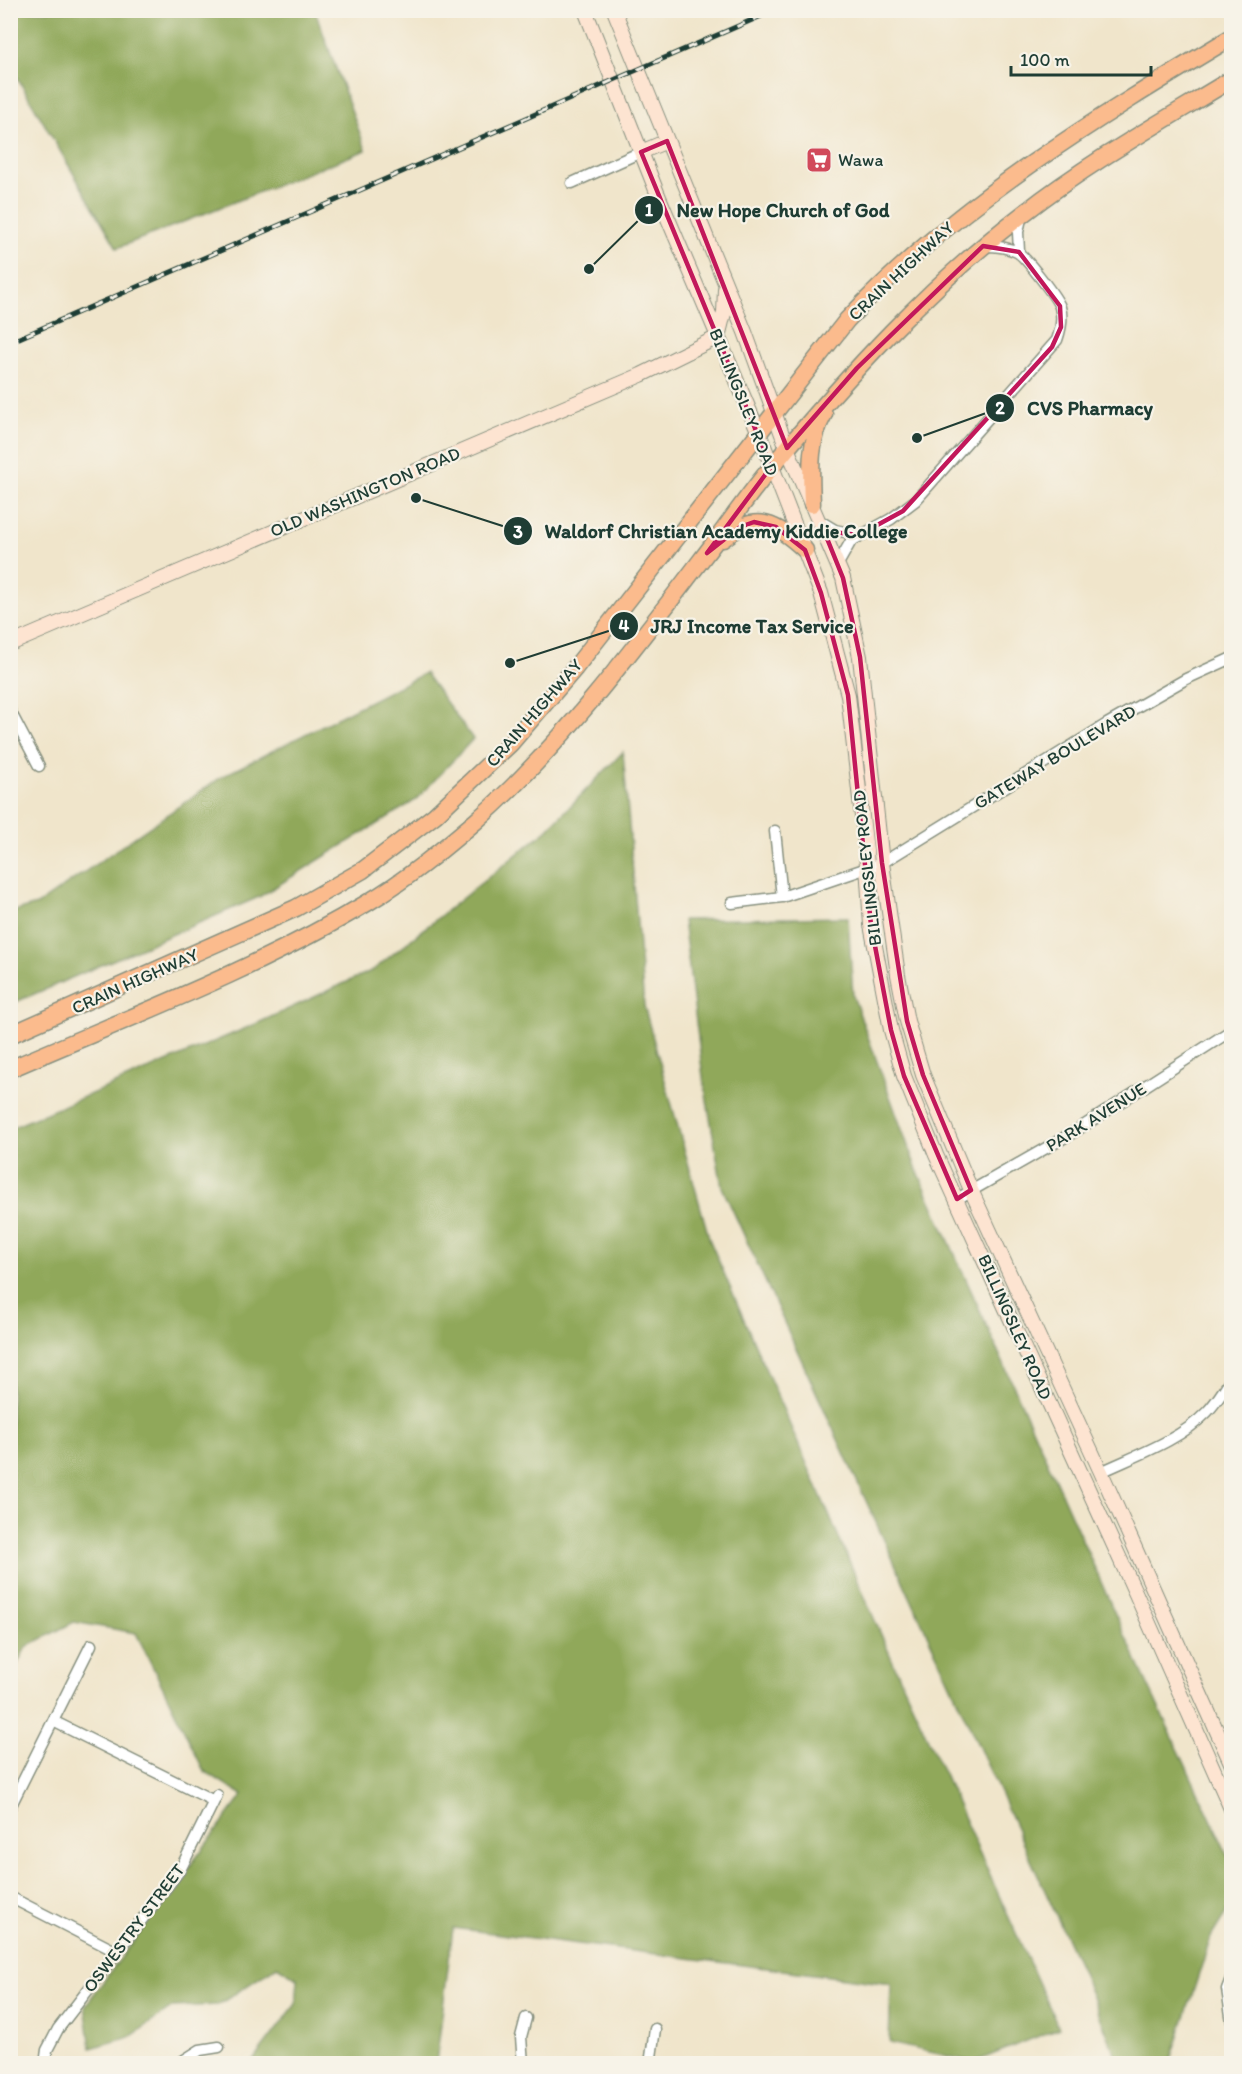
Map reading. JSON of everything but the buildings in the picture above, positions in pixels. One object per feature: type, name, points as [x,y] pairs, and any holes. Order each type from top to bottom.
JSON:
[{"type":"highway","name":"CRAIN HIGHWAY","points":[[10,1035],[288,913],[363,870],[435,815],[486,768],[549,699],[847,320],[877,288],[987,195],[1076,132],[1232,37]]},
{"type":"highway","name":"CRAIN HIGHWAY","points":[[10,1069],[248,965],[333,922],[389,889],[448,844],[521,778],[602,684],[707,553],[771,467],[839,388],[904,319],[983,246],[1022,214],[1135,138],[1232,79]]},
{"type":"highway","points":[[812,504],[813,440],[817,427],[839,388]]},
{"type":"highway","points":[[707,553],[740,526],[754,522],[777,527],[805,550]]},
{"type":"main road","name":"BILLINGSLEY ROAD","points":[[585,10],[641,152],[759,433],[821,593],[848,695],[871,926],[897,1053],[936,1155],[1232,1811]]},
{"type":"main road","name":"BILLINGSLEY ROAD","points":[[614,10],[724,280],[776,413],[787,448],[838,564],[860,657],[882,863],[907,1021],[923,1075],[971,1190],[1101,1472],[1232,1765]]},
{"type":"main road","points":[[641,152],[668,141]]},
{"type":"main road","points":[[718,337],[726,296],[724,280]]},
{"type":"main road","name":"OLD WASHINGTON ROAD","points":[[10,644],[641,375],[718,337]]},
{"type":"street","points":[[572,183],[641,152]]},
{"type":"street","points":[[838,564],[845,548],[859,534],[891,519],[916,500],[1057,340],[1062,319],[1060,306],[1019,252],[1018,232],[1022,214]]},
{"type":"street","points":[[983,246],[995,246],[1019,252]]},
{"type":"street","points":[[820,520],[844,533],[859,534]]},
{"type":"street","name":"GATEWAY BOULEVARD","points":[[732,903],[782,897],[882,863],[1107,724],[1186,679],[1232,658]]},
{"type":"street","points":[[10,711],[39,766]]},
{"type":"street","points":[[775,831],[782,897]]},
{"type":"street","name":"PARK AVENUE","points":[[957,1198],[1074,1132],[1232,1030]]},
{"type":"street","points":[[1101,1472],[1174,1438],[1190,1427],[1208,1412],[1232,1378]]},
{"type":"street","points":[[10,1807],[91,1645]]},
{"type":"street","name":"OSWESTRY STREET","points":[[45,2064],[47,2050],[58,2029],[180,1870],[215,1798],[53,1722]]},
{"type":"street","points":[[10,1897],[117,1952]]},
{"type":"street","points":[[1232,1976],[1227,1989],[1232,2022]]},
{"type":"street","points":[[523,2064],[521,2037],[526,2018]]},
{"type":"street","points":[[650,2064],[655,2030]]},
{"type":"street","points":[[178,2064],[200,2050],[219,2047]]},
{"type":"highlighted area","points":[[667,141],[787,448],[857,368],[983,246],[1019,252],[1060,306],[1061,327],[1052,347],[903,511],[859,535],[824,531],[843,578],[860,657],[882,863],[907,1021],[923,1075],[971,1190],[957,1199],[904,1076],[891,1030],[871,925],[848,695],[821,593],[805,550],[776,527],[754,522],[740,527],[707,553],[771,467],[641,152]]},
{"type":"green space","points":[[10,11],[315,11],[366,150],[117,248],[11,67]]},
{"type":"green space","points":[[425,673],[473,739],[416,800],[259,897],[11,1004],[11,912],[37,905],[223,776]]},
{"type":"green space","points":[[623,752],[644,1006],[710,1241],[893,1662],[1059,2028],[974,2062],[889,2043],[891,1984],[453,1928],[436,2063],[251,2063],[296,2004],[298,1979],[277,1966],[218,2005],[173,2007],[130,2037],[91,2048],[85,2006],[243,1795],[204,1771],[136,1633],[74,1622],[26,1647],[11,1677],[11,1128],[258,1023],[373,970],[547,830]]},
{"type":"green space","points":[[848,917],[853,996],[915,1165],[1121,1627],[1231,1862],[1231,1905],[1211,1937],[1170,2063],[1119,2063],[1079,1965],[722,1187],[703,1077],[683,920]]},
{"type":"railway","points":[[10,342],[775,10]]},
{"type":"place","name":"Wawa","points":[[819,160]]},
{"type":"place","name":"New Hope Church of God","points":[[589,269]]},
{"type":"place","name":"CVS Pharmacy","points":[[917,438]]},
{"type":"place","name":"Waldorf Christian Academy Kiddie College","points":[[416,498]]},
{"type":"place","name":"JRJ Income Tax Service","points":[[510,663]]}]
